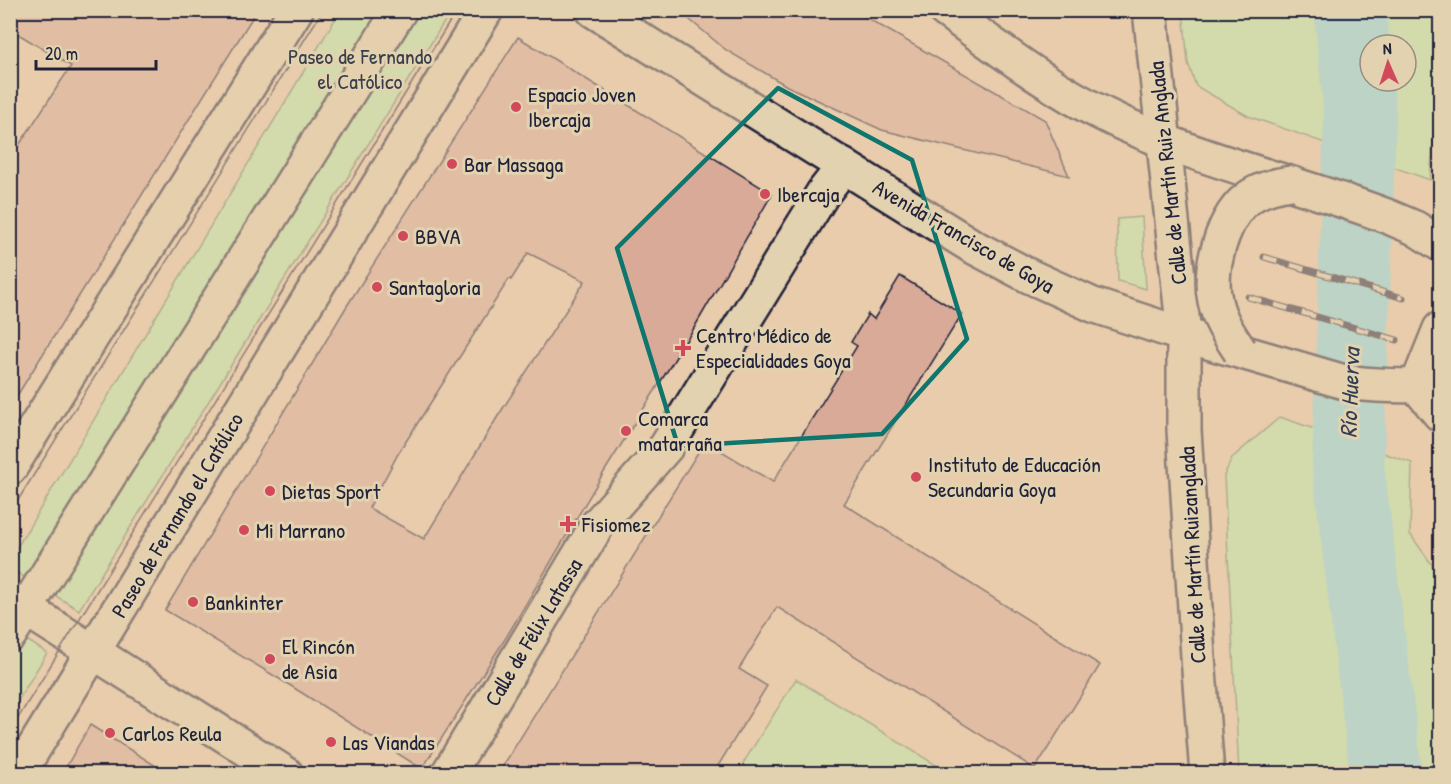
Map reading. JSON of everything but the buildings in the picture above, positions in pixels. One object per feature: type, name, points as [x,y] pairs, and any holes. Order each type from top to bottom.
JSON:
[{"type":"main road","points":[[10,468],[296,10]]},
{"type":"main road","points":[[286,774],[94,651],[16,614],[400,10]]},
{"type":"main road","name":"Paseo de Fernando el Católico","points":[[18,774],[486,10]]},
{"type":"main road","name":"Avenida Francisco de Goya","points":[[593,10],[972,246],[1029,276],[1093,305],[1184,335],[1341,381],[1367,386],[1417,386]]},
{"type":"main road","points":[[945,10],[1060,90],[1104,114],[1225,162],[1360,206],[1427,236]]},
{"type":"main road","name":"Calle de Martín Ruiz Anglada","points":[[1150,10],[1184,335]]},
{"type":"main road","name":"Calle de Félix Latassa","points":[[448,774],[598,524],[666,447],[823,193],[843,166]]},
{"type":"main road","points":[[1228,347],[1215,300],[1215,264],[1228,222],[1237,208],[1249,197],[1274,186],[1291,183]]},
{"type":"main road","points":[[1440,329],[1417,386],[1440,414]]},
{"type":"main road","name":"Calle de Martín Ruizanglada","points":[[1184,335],[1184,430],[1207,774]]},
{"type":"highlighted area","points":[[778,88],[912,160],[967,339],[882,434],[678,446],[617,248]]},
{"type":"green space","name":"Paseo de Fernando el Católico","points":[[340,11],[451,11],[79,610],[11,569],[10,559]]},
{"type":"green space","points":[[1183,11],[1440,11],[1440,45],[1430,180],[1248,116],[1196,86],[1188,63]]},
{"type":"green space","points":[[1142,217],[1146,289],[1118,281],[1117,219]]},
{"type":"green space","points":[[1280,417],[1412,463],[1410,534],[1440,576],[1440,773],[1239,773],[1224,476],[1232,458]]},
{"type":"green space","points":[[11,630],[47,653],[11,712]]},
{"type":"green space","points":[[796,679],[949,773],[737,773]]},
{"type":"waterway","name":"Río Huerva","points":[[1350,10],[1360,116],[1348,465],[1386,774]]},
{"type":"tram line","points":[[10,513],[323,10]]},
{"type":"tram line","points":[[10,731],[457,10]]},
{"type":"railway","points":[[1264,257],[1403,298]]},
{"type":"railway","points":[[1248,297],[1397,340]]},
{"type":"place","name":"Espacio Joven Ibercaja","points":[[516,107]]},
{"type":"place","name":"Bar Massaga","points":[[452,164]]},
{"type":"place","name":"Ibercaja","points":[[765,194]]},
{"type":"place","name":"BBVA","points":[[403,236]]},
{"type":"place","name":"Santagloria","points":[[377,287]]},
{"type":"place","name":"Centro Médico de Especialidades Goya","points":[[683,348]]},
{"type":"place","name":"Comarca matarraña","points":[[626,431]]},
{"type":"place","name":"Instituto de Educación Secundaria Goya","points":[[916,477]]},
{"type":"place","name":"Dietas Sport","points":[[270,491]]},
{"type":"place","name":"Fisiomez","points":[[568,524]]},
{"type":"place","name":"Mi Marrano","points":[[244,530]]},
{"type":"place","name":"Bankinter","points":[[193,602]]},
{"type":"place","name":"El Rincón de Asia","points":[[270,659]]},
{"type":"place","name":"Carlos Reula","points":[[110,733]]},
{"type":"place","name":"Las Viandas","points":[[331,742]]}]
